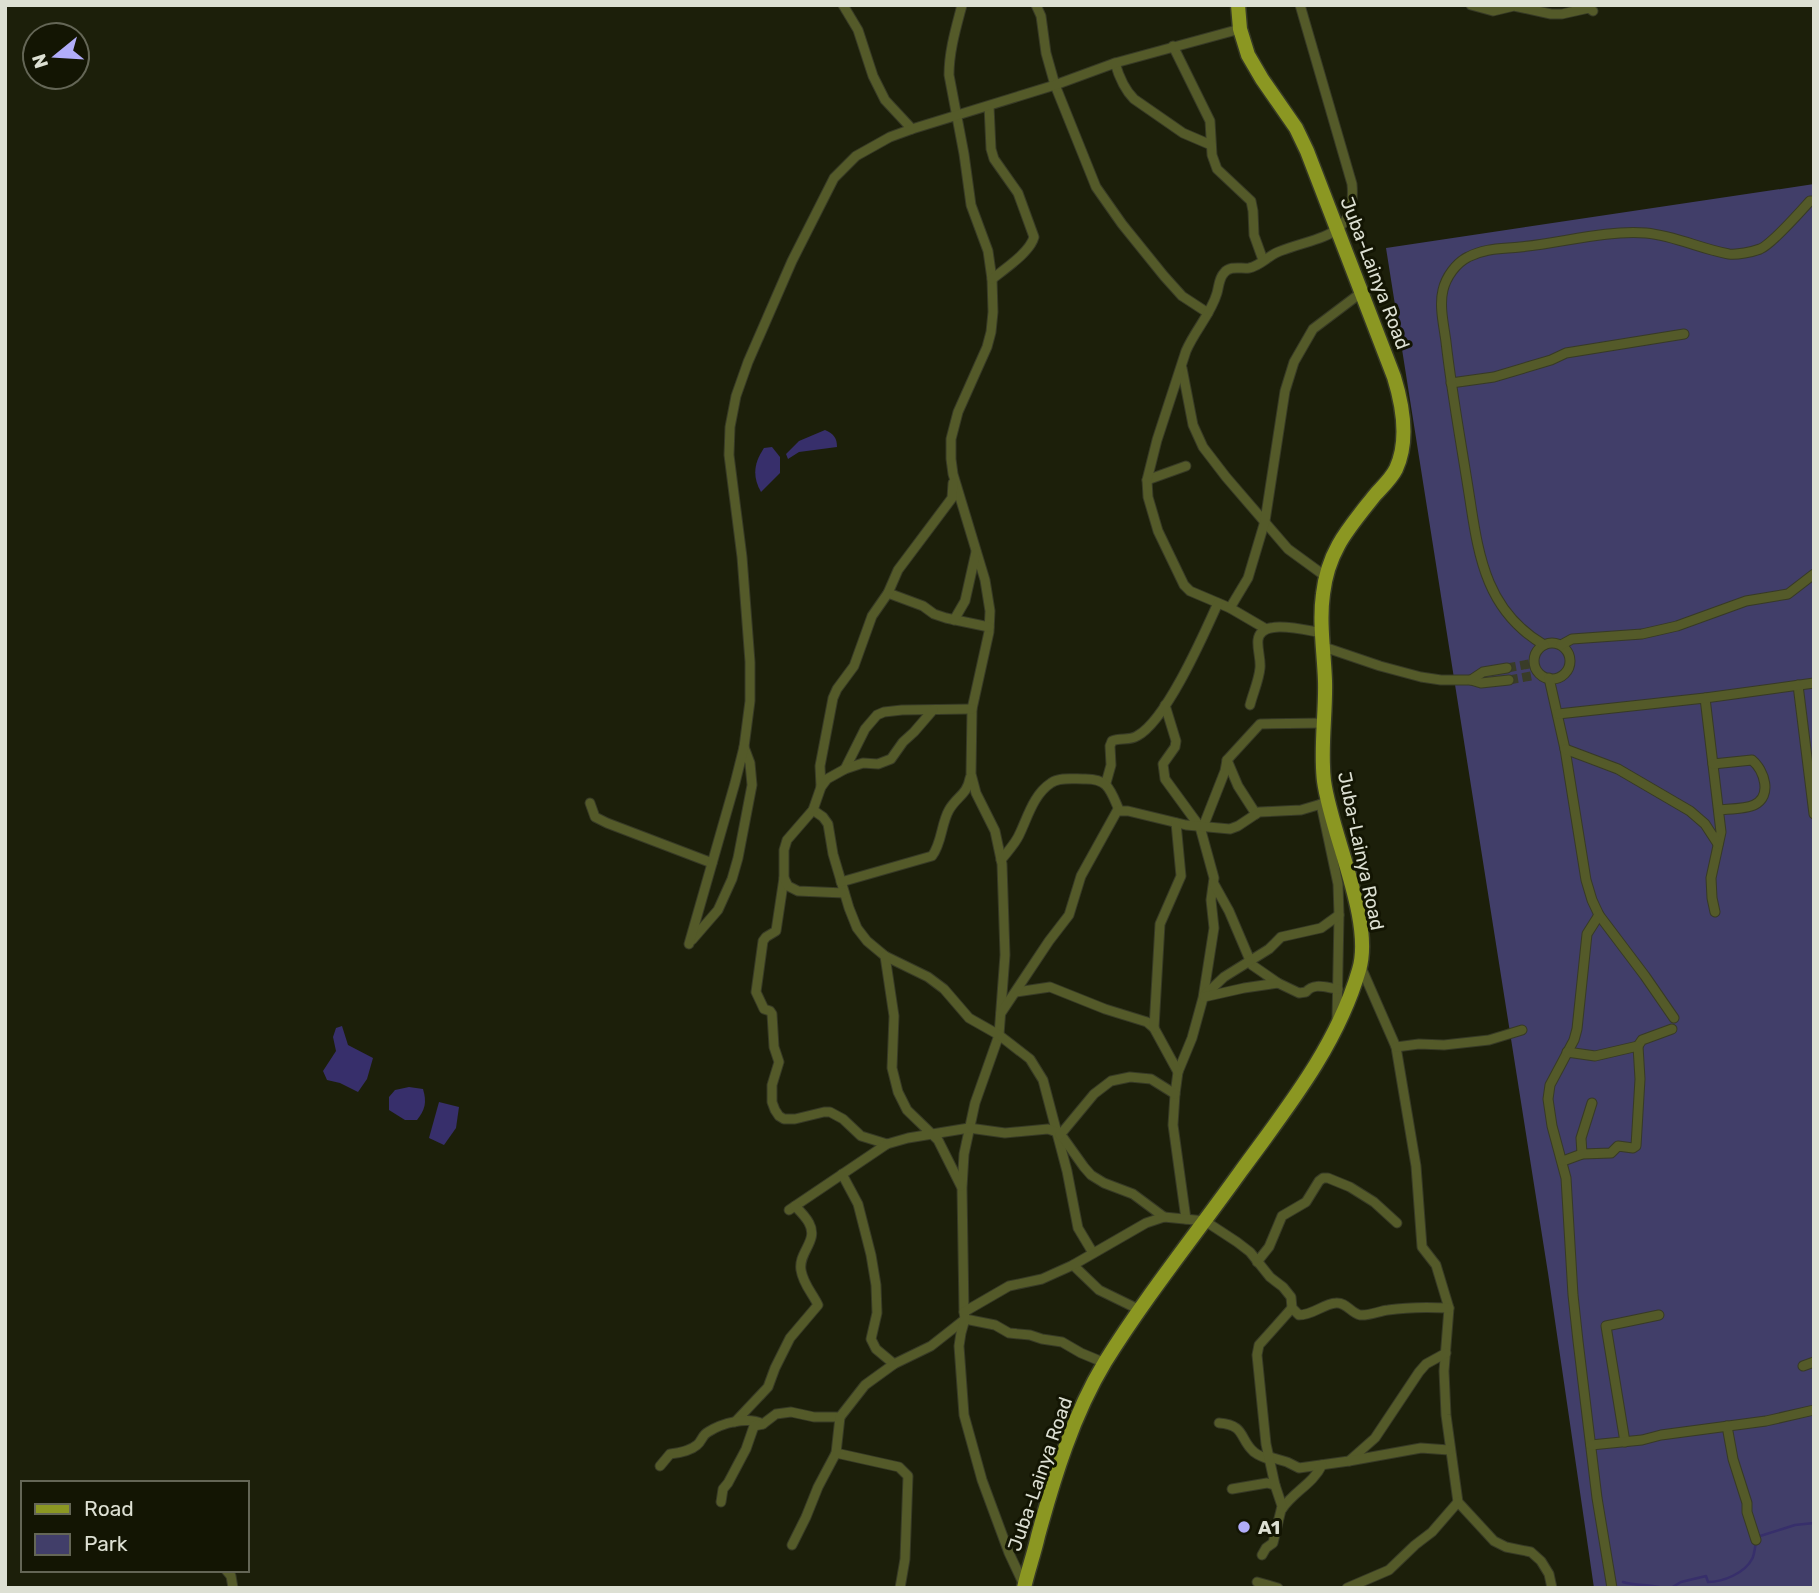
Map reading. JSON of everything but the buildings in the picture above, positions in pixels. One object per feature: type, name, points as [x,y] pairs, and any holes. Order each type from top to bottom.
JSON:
[{"type":"main road","name":"Juba-Lainya Road","points":[[1024,1587],[1043,1517],[1081,1407],[1105,1363],[1140,1310],[1291,1102],[1330,1042],[1361,966],[1362,932],[1348,871],[1325,803],[1322,601],[1325,576],[1335,548],[1395,471],[1401,453],[1403,426],[1399,395],[1338,228],[1296,128],[1248,55],[1240,29],[1238,5]]},
{"type":"street","points":[[844,5],[858,30],[873,76],[885,100],[912,129]]},
{"type":"street","points":[[841,882],[932,856],[949,810],[968,788],[971,774],[972,709],[990,611],[985,580],[953,474],[951,439],[958,412],[987,347],[993,312],[988,251],[971,205],[951,86],[949,64],[962,5]]},
{"type":"street","points":[[1036,5],[1041,16],[1046,52],[1055,85],[1103,200],[1179,292],[1208,313]]},
{"type":"street","points":[[1300,5],[1352,184],[1350,214],[1338,228],[1320,240],[1276,252],[1248,268],[1234,268],[1222,274],[1208,313],[1191,339],[1157,440],[1147,480],[1152,513],[1181,580],[1190,591],[1230,608],[1266,629],[1286,627],[1323,640],[1380,666],[1421,677],[1481,683],[1509,680]]},
{"type":"street","points":[[1475,6],[1493,11],[1514,6],[1552,14],[1589,8],[1593,11]]},
{"type":"street","points":[[744,747],[750,763],[752,785],[738,858],[718,910],[689,944],[735,783],[744,747],[750,701],[750,662],[742,557],[729,455],[730,427],[736,396],[748,362],[792,261],[834,178],[856,156],[890,137],[1055,85],[1115,63],[1240,29]]},
{"type":"street","points":[[1173,46],[1210,121],[1211,145],[1217,169],[1251,201],[1254,235],[1263,260]]},
{"type":"street","points":[[1115,63],[1121,82],[1134,99],[1183,133],[1211,145]]},
{"type":"street","points":[[989,106],[994,159],[1018,193],[1034,237],[1028,251],[992,279]]},
{"type":"street","points":[[1544,645],[1529,636],[1501,607],[1478,550],[1451,383],[1442,300],[1443,288],[1451,272],[1466,257],[1488,249],[1616,233],[1647,233],[1679,239],[1731,255],[1762,248],[1810,201],[1814,201]]},
{"type":"street","points":[[1230,608],[1248,578],[1265,521],[1285,391],[1294,362],[1314,329],[1362,292]]},
{"type":"street","points":[[1451,383],[1494,377],[1566,353],[1684,334]]},
{"type":"street","points":[[1182,368],[1190,414],[1197,435],[1226,477],[1288,549],[1325,576]]},
{"type":"street","points":[[1147,480],[1186,466]]},
{"type":"street","points":[[887,1144],[861,1136],[830,1112],[795,1119],[779,1116],[772,1102],[772,1085],[779,1062],[774,1047],[774,1023],[772,1014],[764,1009],[756,992],[763,941],[776,931],[784,878],[785,844],[789,835],[813,810],[821,787],[820,766],[833,698],[857,662],[872,616],[888,593],[904,561],[952,498],[953,474]]},
{"type":"street","points":[[954,620],[965,601],[976,550]]},
{"type":"street","points":[[1561,645],[1572,639],[1642,634],[1677,626],[1746,601],[1788,594],[1814,574]]},
{"type":"street","points":[[888,593],[923,606],[934,614],[989,627]]},
{"type":"street","points":[[1105,783],[1111,765],[1112,741],[1119,738],[1130,739],[1153,723],[1196,651],[1218,603]]},
{"type":"street","points":[[1250,705],[1260,668],[1258,640],[1266,629]]},
{"type":"street","points":[[1531,676],[1547,678],[1560,677],[1569,666],[1569,654],[1561,645],[1544,645],[1532,662],[1547,678],[1558,714],[1586,880],[1599,915],[1674,1018]]},
{"type":"street","points":[[1471,680],[1483,672],[1507,668]]},
{"type":"street","points":[[1558,714],[1814,683]]},
{"type":"street","points":[[1798,685],[1814,814]]},
{"type":"street","points":[[1705,698],[1721,832],[1711,878],[1716,912]]},
{"type":"street","points":[[1165,705],[1175,741],[1175,747],[1163,765],[1165,779],[1201,827],[1213,870],[1214,884],[1211,900],[1214,928],[1203,998],[1192,1038],[1178,1072],[1175,1094],[1173,1125],[1186,1219]]},
{"type":"street","points":[[845,769],[865,729],[877,715],[892,711],[972,709]]},
{"type":"street","points":[[821,787],[832,775],[845,769],[863,763],[878,764],[891,760],[903,742],[933,710]]},
{"type":"street","points":[[1201,827],[1227,760],[1260,724],[1324,723]]},
{"type":"street","points":[[1565,749],[1618,769],[1690,811],[1706,824],[1718,844]]},
{"type":"street","points":[[1227,760],[1238,786],[1256,814]]},
{"type":"street","points":[[1713,764],[1752,760],[1763,774],[1765,788],[1763,797],[1754,805],[1719,810]]},
{"type":"street","points":[[971,774],[976,793],[995,831],[1002,860],[1005,955],[999,1035],[975,1103],[964,1154],[964,1315],[959,1346],[964,1415],[982,1480],[1024,1587]]},
{"type":"street","points":[[1002,860],[1017,840],[1034,801],[1051,782],[1097,779],[1110,788],[1119,810]]},
{"type":"street","points":[[590,803],[595,817],[607,823],[712,863]]},
{"type":"street","points":[[1119,810],[1201,827],[1230,828],[1264,811],[1301,810],[1325,803],[1338,884],[1337,1027]]},
{"type":"street","points":[[813,810],[828,824],[844,893],[857,928],[867,941],[885,956],[928,977],[944,989],[969,1018],[999,1035],[1030,1059],[1037,1069],[1043,1080],[1058,1134],[1078,1228],[1093,1253]]},
{"type":"street","points":[[1001,1014],[1069,915],[1080,876],[1119,810]]},
{"type":"street","points":[[1154,1028],[1160,924],[1181,876],[1177,823]]},
{"type":"street","points":[[784,878],[788,886],[798,891],[844,893]]},
{"type":"street","points":[[1214,884],[1256,969],[1299,993],[1306,992],[1312,986],[1338,989]]},
{"type":"street","points":[[1203,998],[1216,983],[1269,949],[1281,937],[1311,932],[1339,915]]},
{"type":"street","points":[[1599,915],[1587,934],[1577,1029],[1550,1085],[1548,1100],[1566,1178],[1573,1295],[1597,1498],[1612,1588]]},
{"type":"street","points":[[885,956],[894,1011],[891,1059],[893,1076],[903,1105],[941,1144],[962,1188]]},
{"type":"street","points":[[1361,966],[1396,1047],[1416,1166],[1422,1247],[1436,1265],[1449,1308],[1444,1371],[1458,1502],[1494,1541],[1506,1547],[1531,1552],[1541,1561],[1549,1574],[1552,1588]]},
{"type":"street","points":[[1203,998],[1278,983]]},
{"type":"street","points":[[1016,992],[1051,988],[1105,1009],[1141,1019],[1154,1028],[1178,1072]]},
{"type":"street","points":[[1563,1161],[1582,1154],[1609,1154],[1619,1146],[1633,1147],[1637,1144],[1640,1079],[1638,1046],[1642,1040],[1672,1029]]},
{"type":"street","points":[[1396,1047],[1489,1040],[1522,1030]]},
{"type":"street","points":[[1567,1052],[1595,1056],[1638,1046]]},
{"type":"street","points":[[1058,1134],[1094,1094],[1111,1081],[1130,1077],[1151,1079],[1175,1094]]},
{"type":"street","points":[[1582,1154],[1581,1138],[1592,1103]]},
{"type":"street","points":[[735,1422],[768,1387],[790,1338],[818,1306],[806,1285],[801,1269],[802,1255],[811,1244],[811,1225],[792,1208],[887,1144],[969,1128],[1005,1133],[1048,1129],[1058,1134],[1091,1175],[1133,1194],[1164,1217]]},
{"type":"street","points":[[842,1174],[858,1204],[871,1255],[877,1312],[872,1339],[876,1349],[894,1364]]},
{"type":"street","points":[[1257,1262],[1269,1247],[1282,1216],[1306,1202],[1323,1178],[1350,1187],[1374,1202],[1397,1223]]},
{"type":"street","points":[[792,1545],[836,1453],[840,1417],[865,1385],[894,1364],[931,1346],[964,1315],[1009,1286],[1042,1279],[1073,1265],[1146,1223],[1164,1217],[1205,1221],[1244,1247],[1270,1277],[1283,1287],[1291,1297],[1292,1308],[1300,1315],[1310,1314],[1336,1303],[1343,1304],[1361,1315],[1401,1309],[1449,1308]]},
{"type":"street","points":[[1073,1265],[1099,1290],[1140,1310]]},
{"type":"street","points":[[1262,1555],[1266,1548],[1273,1544],[1283,1506],[1275,1485],[1266,1444],[1257,1355],[1259,1345],[1292,1308]]},
{"type":"street","points":[[964,1315],[995,1325],[1009,1333],[1062,1342],[1105,1363]]},
{"type":"street","points":[[1625,1442],[1605,1326],[1659,1315]]},
{"type":"street","points":[[1349,1461],[1376,1438],[1426,1364],[1446,1353]]},
{"type":"street","points":[[1803,1366],[1814,1362]]},
{"type":"street","points":[[1591,1446],[1766,1421],[1814,1410]]},
{"type":"street","points":[[721,1502],[723,1489],[746,1448],[754,1426],[776,1414],[791,1412],[814,1417],[840,1417]]},
{"type":"street","points":[[660,1465],[670,1454],[680,1453],[699,1444],[704,1434],[721,1425],[755,1420],[762,1424]]},
{"type":"street","points":[[1219,1423],[1230,1424],[1238,1429],[1252,1450],[1299,1468],[1421,1447],[1449,1450]]},
{"type":"street","points":[[1727,1426],[1733,1459],[1756,1539]]},
{"type":"street","points":[[836,1453],[899,1467],[908,1476],[905,1559],[900,1588]]},
{"type":"street","points":[[1282,1509],[1288,1500],[1314,1478],[1322,1465]]},
{"type":"street","points":[[1232,1489],[1259,1483],[1275,1485]]},
{"type":"street","points":[[1347,1588],[1389,1570],[1432,1532],[1458,1502]]},
{"type":"street","points":[[1257,1581],[1278,1588]]},
{"type":"green space","points":[[1814,184],[1814,1588],[1594,1588],[1548,1273],[1386,248]]},
{"type":"shaded area","points":[[825,430],[834,437],[837,447],[799,452],[788,459],[786,454],[799,441]]},
{"type":"shaded area","points":[[772,447],[780,457],[780,473],[761,492],[755,475],[756,464],[764,448]]},
{"type":"shaded area","points":[[342,1026],[348,1045],[373,1058],[367,1079],[358,1092],[327,1080],[323,1071],[336,1051],[333,1037],[336,1028]]},
{"type":"shaded area","points":[[409,1087],[423,1089],[425,1102],[417,1120],[405,1120],[389,1110],[389,1097],[395,1090]]},
{"type":"shaded area","points":[[439,1102],[459,1107],[456,1128],[444,1145],[429,1138]]},
{"type":"waterway","points":[[1671,1588],[1681,1582],[1706,1576],[1708,1582],[1733,1576],[1749,1564],[1757,1537],[1795,1525],[1814,1523]]},
{"type":"waterway","points":[[1623,1582],[1663,1588]]},
{"type":"tunnel","points":[[1507,668],[1529,664]]},
{"type":"tunnel","points":[[1509,680],[1531,676]]},
{"type":"place","name":"A1","points":[[1244,1527]]}]
